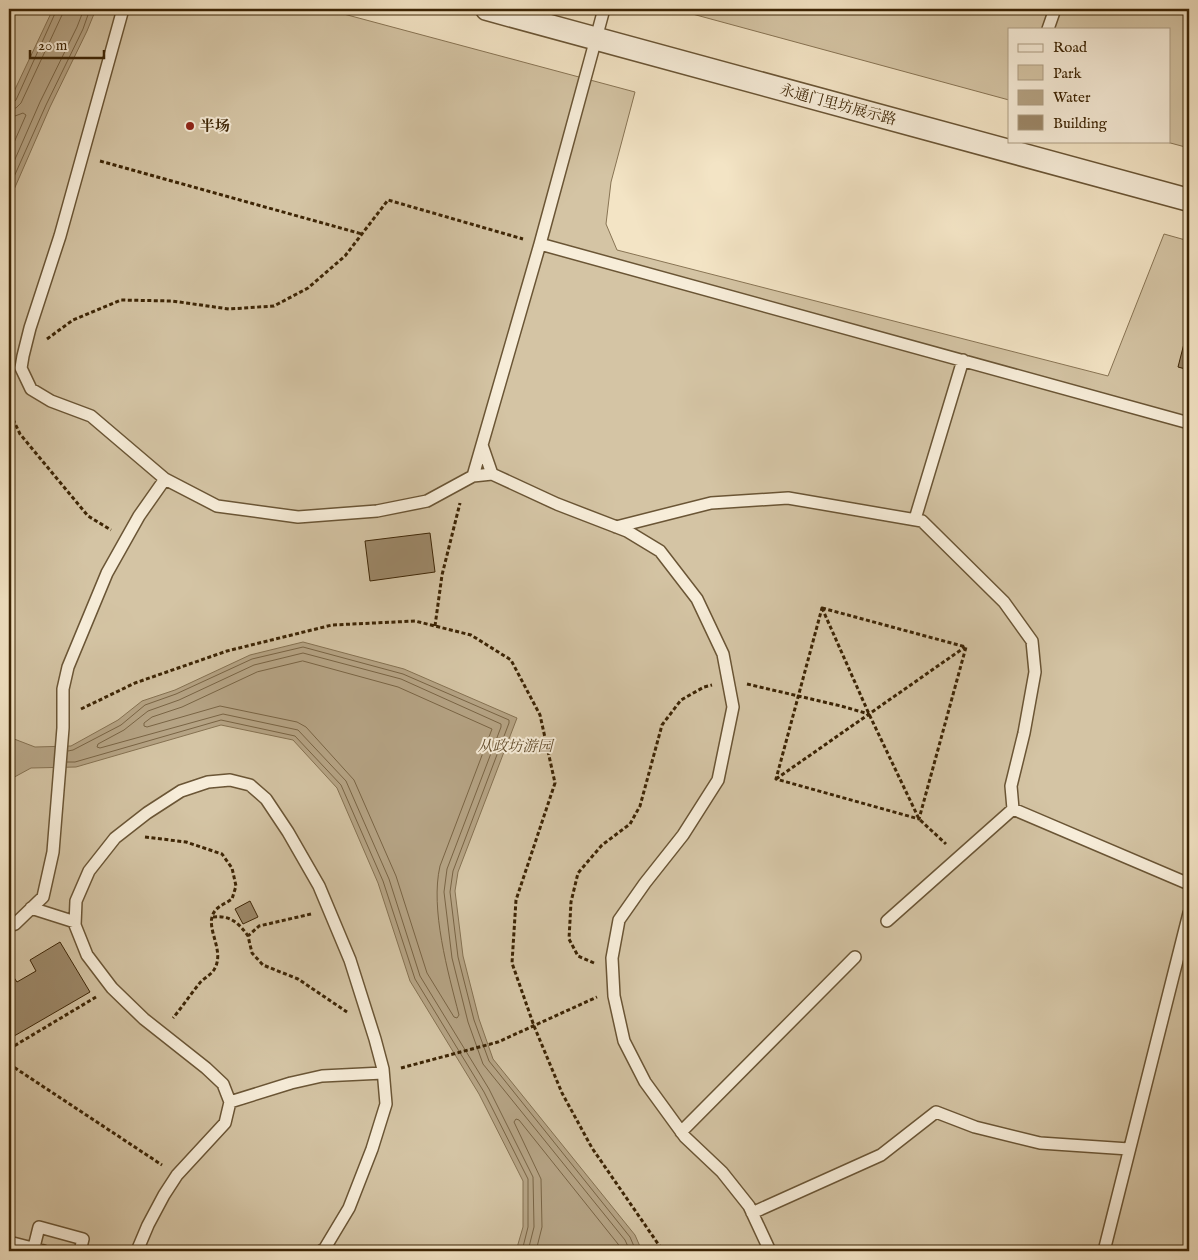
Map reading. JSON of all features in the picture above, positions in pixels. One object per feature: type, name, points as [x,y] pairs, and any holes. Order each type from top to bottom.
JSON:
[{"type":"street","name":"永通门里坊展示路","points":[[487,9],[1024,148],[1189,200]]},
{"type":"lane","points":[[123,9],[60,236],[30,328],[23,356],[21,368],[31,388],[51,401],[90,416],[165,479],[217,506],[298,517],[377,510],[427,502],[469,478],[492,474],[557,504],[627,531],[660,551],[697,599],[723,654],[733,707],[718,780],[683,835],[619,920],[612,958],[614,990],[624,1041],[645,1082],[680,1132],[722,1172],[749,1206],[770,1251]]},
{"type":"lane","points":[[469,478],[482,445],[540,244],[604,9]]},
{"type":"lane","points":[[1048,28],[1055,9]]},
{"type":"lane","points":[[540,244],[1189,423]]},
{"type":"lane","points":[[915,519],[963,360]]},
{"type":"lane","points":[[482,445],[492,474]]},
{"type":"lane","points":[[9,926],[15,924],[43,897],[53,852],[60,779],[63,689],[68,667],[107,573],[139,516],[165,479]]},
{"type":"lane","points":[[616,527],[711,503],[788,498],[922,521],[1004,602],[1032,641],[1035,672],[1024,733],[1011,786],[1014,810]]},
{"type":"lane","points":[[137,1251],[164,1195],[177,1175],[225,1123],[230,1102],[223,1084],[206,1068],[144,1020],[112,988],[87,955],[75,926],[76,901],[89,871],[115,838],[147,813],[181,792],[208,782],[230,780],[250,785],[266,799],[288,832],[319,886],[350,960],[383,1073],[386,1104],[372,1149],[349,1208],[325,1248],[321,1251]]},
{"type":"lane","points":[[887,922],[1014,810]]},
{"type":"lane","points":[[1014,810],[1189,884]]},
{"type":"lane","points":[[32,908],[75,922]]},
{"type":"lane","points":[[1104,1251],[1189,913]]},
{"type":"lane","points":[[680,1132],[855,957]]},
{"type":"lane","points":[[230,1102],[291,1083],[322,1076],[383,1073]]},
{"type":"lane","points":[[752,1213],[881,1155],[938,1108],[975,1127],[1040,1142],[1129,1149]]},
{"type":"lane","points":[[9,1242],[37,1250],[39,1227],[83,1239],[80,1251]]},
{"type":"path","points":[[9,27],[13,9]]},
{"type":"path","points":[[82,156],[362,234]]},
{"type":"path","points":[[23,356],[73,320],[121,300],[172,300],[229,309],[274,306],[308,288],[344,256],[388,200],[540,244]]},
{"type":"path","points":[[24,374],[12,392],[10,414],[20,434],[88,516],[125,540]]},
{"type":"path","points":[[435,626],[442,575],[469,478]]},
{"type":"path","points":[[822,608],[966,647]]},
{"type":"path","points":[[776,779],[822,608]]},
{"type":"path","points":[[822,608],[869,714],[919,818],[960,857]]},
{"type":"path","points":[[63,722],[135,683],[227,651],[332,625],[415,621],[471,635],[511,660],[540,715],[555,783],[516,900],[512,963],[534,1026],[562,1093],[592,1148],[663,1251]]},
{"type":"path","points":[[776,779],[966,647]]},
{"type":"path","points":[[919,818],[966,647]]},
{"type":"path","points":[[613,971],[578,956],[569,939],[571,902],[578,873],[602,844],[630,824],[640,806],[662,725],[681,700],[704,687],[728,680],[869,714]]},
{"type":"path","points":[[776,779],[919,818]]},
{"type":"path","points":[[115,838],[146,837],[186,842],[222,854],[232,868],[236,886],[232,899],[217,908],[211,921],[219,959],[215,970],[200,982],[188,1001],[162,1033]]},
{"type":"path","points":[[248,936],[259,926],[328,909]]},
{"type":"path","points":[[212,918],[223,916],[242,926],[248,936],[252,953],[263,965],[298,979],[343,1011],[369,1021]]},
{"type":"path","points":[[9,1048],[112,988]]},
{"type":"path","points":[[383,1073],[498,1042],[614,990]]},
{"type":"path","points":[[9,1064],[177,1175]]},
{"type":"green space","name":"从政坊游园","points":[[9,9],[325,9],[635,92],[611,182],[606,224],[617,250],[1108,376],[1164,234],[1189,241],[1189,1251],[9,1251]]},
{"type":"green space","points":[[674,9],[1189,9],[1189,148],[1167,142],[1170,142],[1170,28],[1008,28],[1008,100]]},
{"type":"water","points":[[53,9],[96,9],[9,201],[9,102]]},
{"type":"water","points":[[303,642],[404,669],[517,718],[458,872],[455,891],[463,956],[479,1019],[493,1059],[635,1235],[642,1251],[516,1251],[523,1227],[523,1181],[479,1094],[410,981],[378,883],[337,788],[293,740],[221,725],[76,767],[31,768],[9,780],[9,737],[35,747],[71,746],[118,720],[142,701],[175,690],[250,655]]},
{"type":"building","points":[[1189,324],[1189,370],[1178,367]]},
{"type":"building","points":[[430,533],[435,572],[370,581],[365,541]]},
{"type":"building","points":[[250,901],[258,917],[243,924],[235,909]]},
{"type":"building","points":[[60,942],[90,992],[9,1039],[9,979],[13,976],[17,982],[36,971],[30,960]]},
{"type":"place","name":"半场","points":[[190,126]]}]
